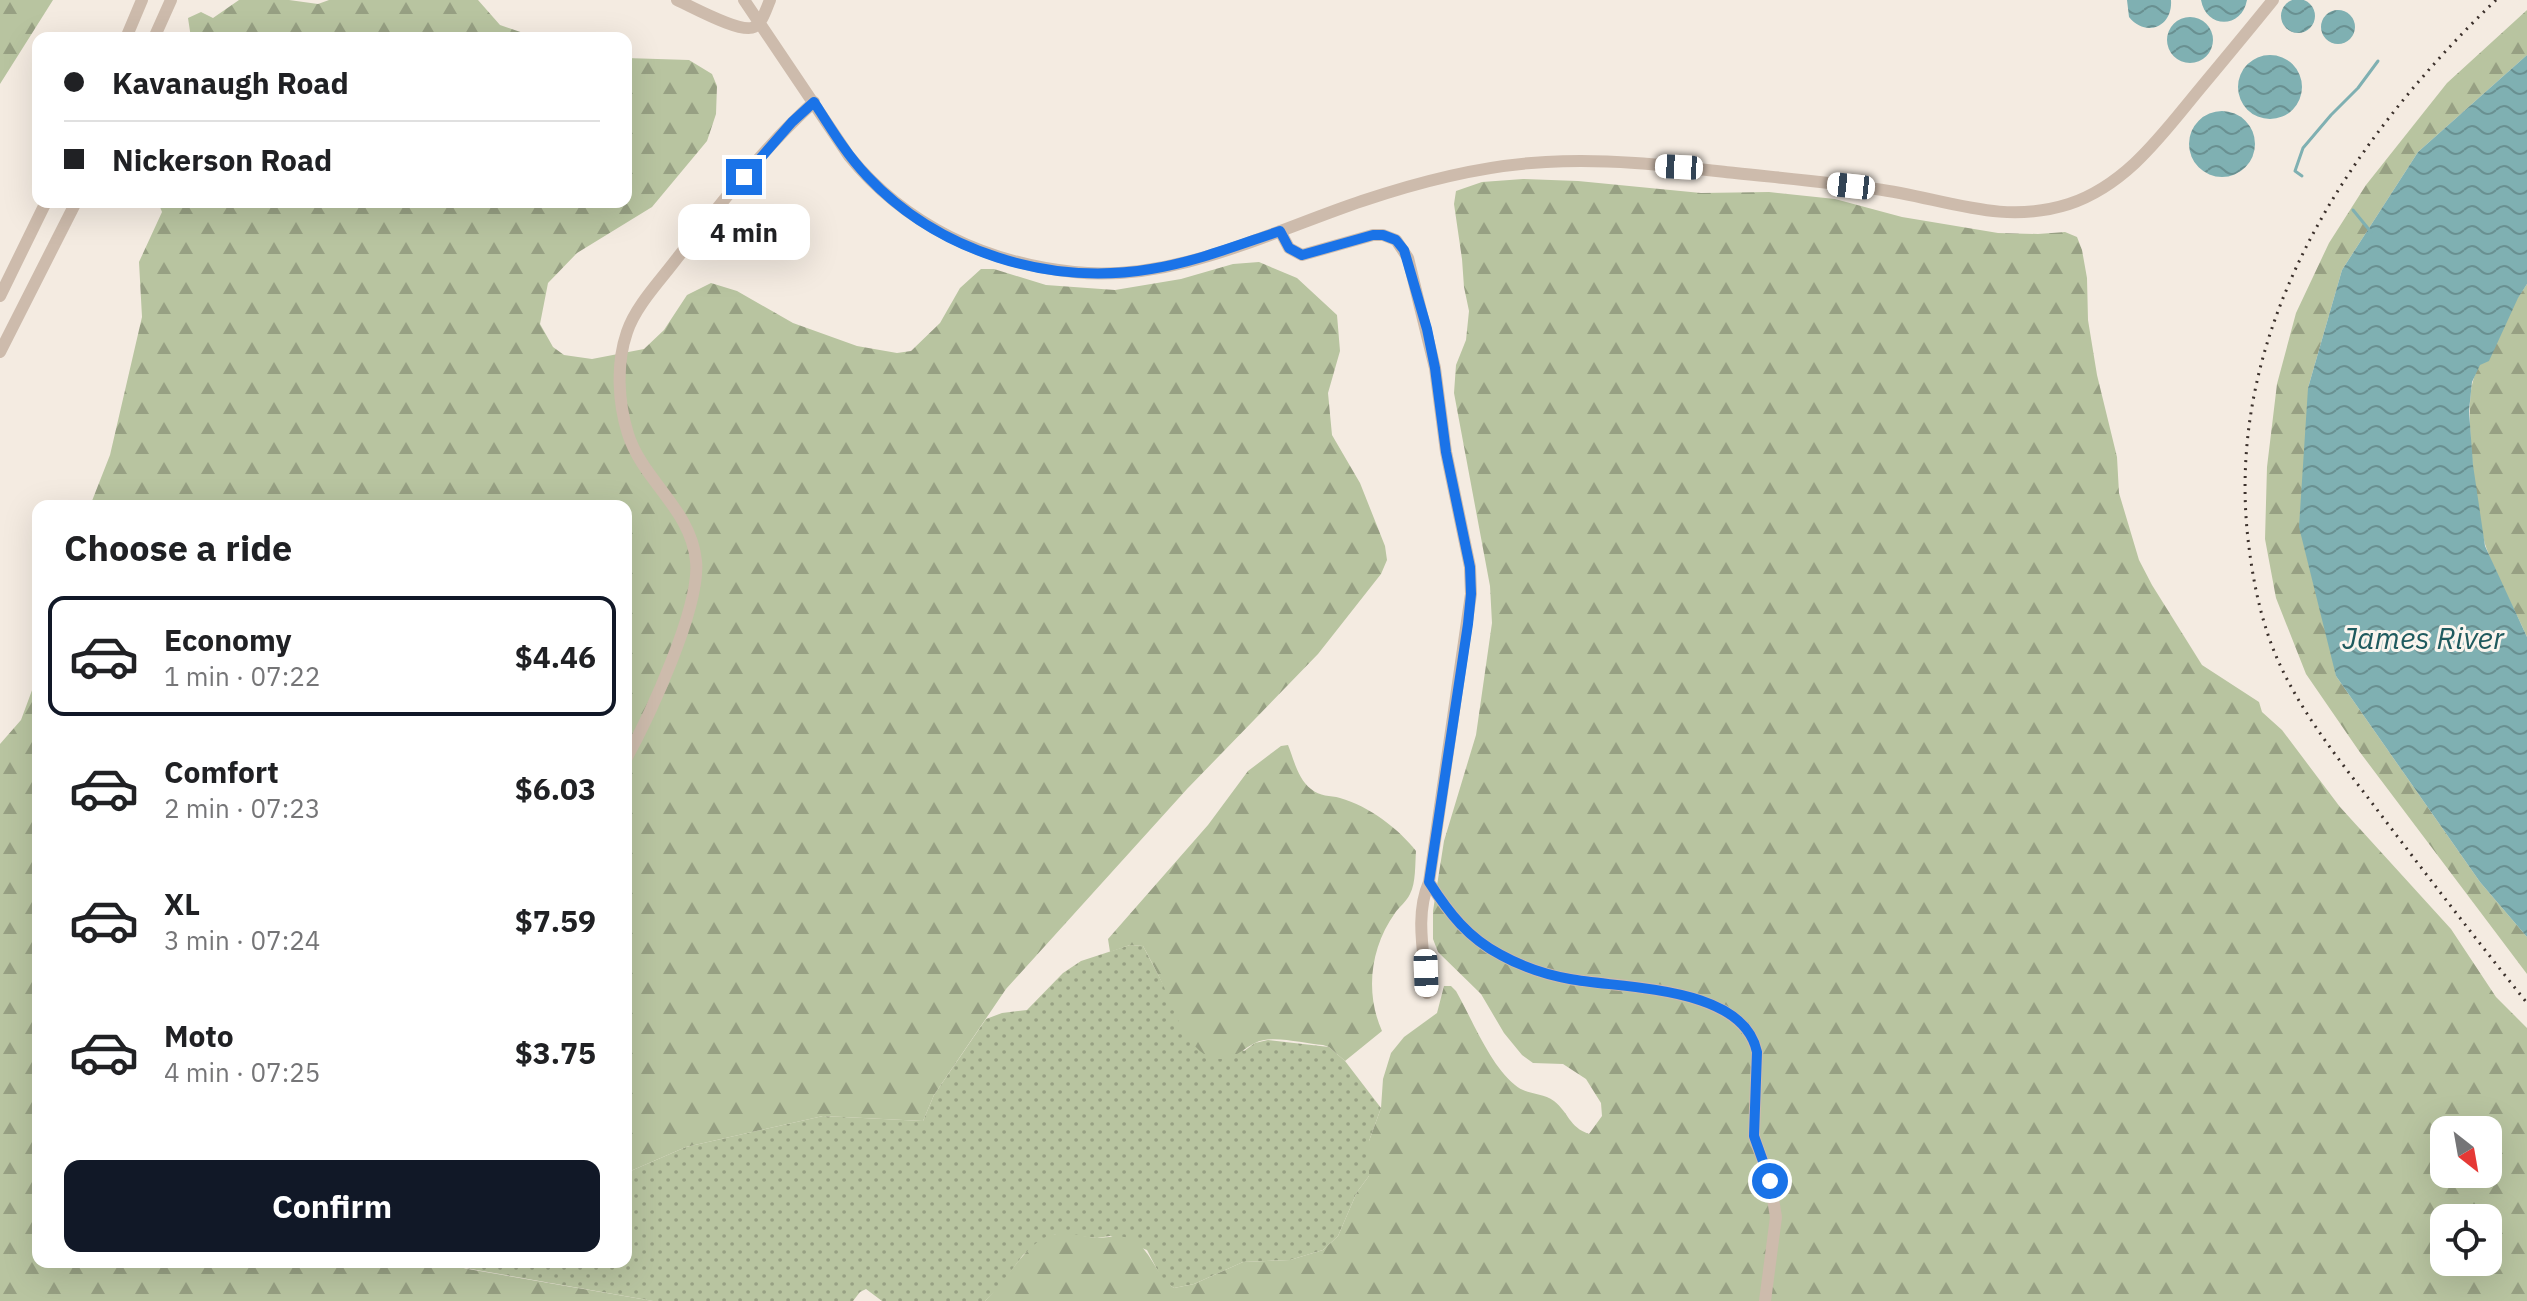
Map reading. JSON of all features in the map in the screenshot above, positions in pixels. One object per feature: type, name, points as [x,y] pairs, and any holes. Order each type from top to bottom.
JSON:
[{"type":"street","points":[[129,32],[142,0]]},
{"type":"street","points":[[157,32],[171,0]]},
{"type":"street","points":[[677,0],[738,29],[753,28],[761,21],[770,0]]},
{"type":"street","points":[[744,0],[858,167],[900,207],[951,239],[1018,263],[1079,273],[1150,270],[1440,178],[1504,166],[1548,162],[1679,167],[1879,189],[2006,214],[2052,209],[2088,197],[2132,167],[2155,144],[2273,0]]},
{"type":"street","points":[[632,747],[654,702],[683,627],[693,596],[697,563],[685,523],[628,434],[619,377],[627,332],[646,300],[708,220],[792,122],[814,102]]},
{"type":"street","points":[[0,296],[43,208]]},
{"type":"street","points":[[0,352],[73,208]]},
{"type":"street","points":[[1280,231],[1289,248],[1302,255],[1373,235],[1396,240],[1408,258],[1435,368],[1446,452],[1470,567],[1471,594],[1422,914],[1427,993]]},
{"type":"street","points":[[1429,882],[1464,930],[1504,957],[1566,978],[1682,995],[1729,1014],[1747,1029],[1755,1040],[1757,1052],[1754,1136],[1770,1181],[1776,1217],[1765,1301]]},
{"type":"green space","points":[[0,0],[53,0],[32,32],[0,84]]},
{"type":"green space","points":[[239,0],[289,0],[318,4],[329,0],[478,0],[500,25],[520,32],[190,32],[188,18],[201,12],[213,18]]},
{"type":"green space","points":[[2527,10],[2527,55],[2418,152],[2342,270],[2308,388],[2336,676],[2480,882],[2527,937],[2527,974],[2359,751],[2306,674],[2276,598],[2265,539],[2267,467],[2277,384],[2296,313],[2329,243],[2366,185],[2447,83]]},
{"type":"green space","points":[[632,58],[689,60],[712,74],[717,86],[716,114],[707,141],[652,207],[577,253],[548,283],[540,324],[553,347],[564,355],[592,359],[644,349],[664,330],[687,295],[711,283],[737,291],[793,323],[857,346],[897,353],[911,351],[940,323],[960,288],[981,269],[994,269],[1046,285],[1115,290],[1181,279],[1233,264],[1259,262],[1297,278],[1337,315],[1340,351],[1328,393],[1332,435],[1360,483],[1385,546],[1387,560],[1381,574],[1318,654],[1187,789],[1006,989],[934,1095],[923,1121],[823,1116],[686,1147],[632,1170],[632,500],[92,500],[110,455],[142,317],[139,262],[162,212],[160,208],[632,208]]},
{"type":"green space","points":[[1523,179],[1701,193],[1769,192],[1835,199],[1902,217],[1998,233],[2065,232],[2077,237],[2087,278],[2088,320],[2097,375],[2117,457],[2119,493],[2139,560],[2152,585],[2202,665],[2259,702],[2262,712],[2282,730],[2340,807],[2451,929],[2496,997],[2527,1028],[2527,1301],[985,1301],[1026,1252],[1045,1237],[1056,1234],[1131,1239],[1141,1246],[1174,1288],[1194,1284],[1243,1262],[1290,1260],[1323,1250],[1338,1236],[1357,1192],[1369,1176],[1369,1141],[1381,1108],[1383,1079],[1391,1053],[1404,1037],[1437,1013],[1444,986],[1451,986],[1456,991],[1497,1066],[1515,1085],[1554,1101],[1577,1128],[1589,1134],[1602,1116],[1601,1103],[1586,1079],[1563,1064],[1533,1063],[1522,1055],[1504,1033],[1481,994],[1438,952],[1433,939],[1433,911],[1444,841],[1476,735],[1492,623],[1490,586],[1454,393],[1456,365],[1466,340],[1469,311],[1454,204],[1456,191],[1482,182]]},
{"type":"green space","points":[[2527,284],[2527,637],[2495,570],[2482,532],[2472,464],[2470,415],[2473,381],[2482,358]]},
{"type":"green space","points":[[32,690],[32,1268],[464,1268],[653,1301],[0,1301],[0,744],[21,720]]},
{"type":"green space","points":[[1288,745],[1300,775],[1314,792],[1351,802],[1372,812],[1416,851],[1412,890],[1387,927],[1375,956],[1373,1001],[1382,1031],[1345,1061],[1323,1045],[1279,1039],[1262,1040],[1232,1057],[1215,1058],[1204,1054],[1186,1034],[1143,946],[1130,945],[1110,952],[1108,939],[1208,825],[1248,771],[1281,746]]},
{"type":"green space","points":[[1130,945],[1143,946],[1163,984],[1244,1051],[1255,1043],[1268,1040],[1329,1047],[1345,1061],[1381,1108],[1369,1141],[1369,1176],[1357,1192],[1338,1236],[1323,1250],[1290,1260],[1243,1262],[1194,1284],[1174,1288],[1163,1281],[1147,1250],[1110,1236],[1097,1238],[1056,1234],[1023,1255],[985,1301],[882,1301],[866,1289],[853,1301],[653,1301],[465,1268],[632,1268],[632,1170],[686,1147],[823,1116],[923,1121],[934,1095],[986,1019],[1002,1013],[1027,1010],[1063,973],[1081,961]]},
{"type":"water","points":[[2298,-1],[2310,4],[2315,16],[2310,28],[2298,33],[2286,28],[2281,16],[2286,4]]},
{"type":"water","points":[[2127,0],[2171,0],[2168,17],[2157,26],[2143,27],[2129,17]]},
{"type":"water","points":[[2201,0],[2247,0],[2238,16],[2224,22],[2210,16]]},
{"type":"water","points":[[2338,10],[2350,15],[2355,27],[2350,39],[2338,44],[2326,39],[2321,27],[2326,15]]},
{"type":"water","points":[[2190,17],[2206,24],[2213,40],[2206,56],[2190,63],[2174,56],[2167,40],[2174,24]]},
{"type":"water","points":[[2264,55],[2276,55],[2293,64],[2300,75],[2300,99],[2293,110],[2276,119],[2264,119],[2252,114],[2243,105],[2238,93],[2238,81],[2243,69],[2252,60]]},
{"type":"water","name":"James River","points":[[2527,55],[2527,284],[2489,361],[2480,365],[2472,382],[2469,411],[2485,546],[2527,637],[2527,937],[2480,882],[2336,676],[2299,527],[2308,388],[2342,270],[2418,152]]},
{"type":"water","points":[[2222,111],[2245,121],[2255,144],[2245,167],[2222,177],[2199,167],[2189,144],[2199,121]]},
{"type":"waterway","points":[[2302,176],[2295,171],[2303,148],[2358,88],[2378,61]]},
{"type":"waterway","points":[[2353,210],[2371,232]]},
{"type":"railway","points":[[2496,0],[2442,55],[2392,114],[2347,176],[2308,243],[2277,313],[2256,385],[2246,461],[2248,539],[2264,621],[2281,667],[2301,704],[2349,773],[2527,1003]]},
{"type":"route","points":[[744,177],[792,122],[814,102],[858,167],[900,207],[951,239],[1018,263],[1079,273],[1150,270],[1280,231],[1289,248],[1302,255],[1373,235],[1396,240],[1408,258],[1427,329],[1446,452],[1470,567],[1468,624],[1429,882],[1464,930],[1504,957],[1566,978],[1682,995],[1708,1003],[1729,1014],[1747,1029],[1755,1040],[1757,1052],[1754,1136],[1770,1181]]}]
